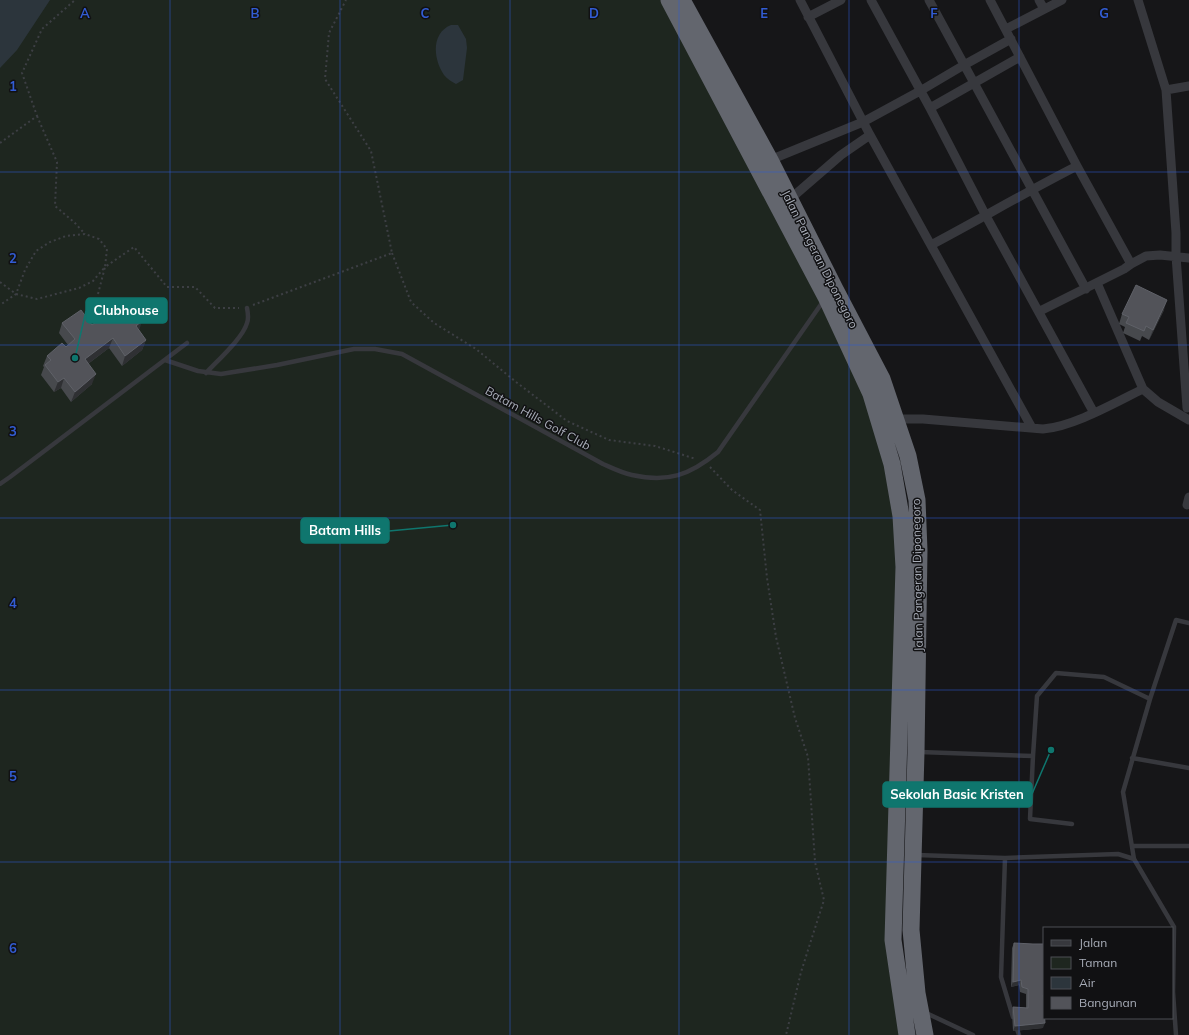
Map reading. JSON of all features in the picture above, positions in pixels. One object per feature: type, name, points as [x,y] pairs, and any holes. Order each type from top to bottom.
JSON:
[{"type":"highway","name":"Jalan Pangeran Diponegoro","points":[[669,0],[826,297],[871,394],[892,464],[902,516],[904,568],[893,940],[907,1035]]},
{"type":"highway","name":"Jalan Pangeran Diponegoro","points":[[682,0],[770,160],[789,200],[882,379],[908,456],[917,500],[919,550],[914,855],[911,930],[917,993],[925,1035]]},
{"type":"street","points":[[800,0],[870,135],[1032,428]]},
{"type":"street","points":[[808,17],[841,0]]},
{"type":"street","points":[[871,0],[930,108],[986,216],[1040,311],[1094,413]]},
{"type":"street","points":[[929,0],[1086,289]]},
{"type":"street","points":[[990,0],[1077,166],[1131,264]]},
{"type":"street","points":[[1039,0],[1044,9]]},
{"type":"street","points":[[1006,29],[1062,0]]},
{"type":"street","points":[[1138,0],[1166,90],[1187,408]]},
{"type":"street","points":[[770,160],[863,122],[1011,39]]},
{"type":"street","points":[[930,108],[1020,57]]},
{"type":"street","points":[[1166,90],[1189,86]]},
{"type":"street","points":[[789,200],[841,155],[870,135]]},
{"type":"street","points":[[931,245],[1077,166]]},
{"type":"street","points":[[1040,311],[1086,289],[1146,256],[1160,255],[1189,258]]},
{"type":"street","points":[[1097,283],[1143,389],[1158,402],[1189,420]]},
{"type":"street","points":[[896,419],[923,419],[1043,429],[1054,428],[1094,413],[1143,389]]},
{"type":"lane","name":"Batam Hills Golf Club","points":[[165,360],[206,373],[221,374],[277,365],[354,349],[374,349],[402,354],[603,464],[631,475],[657,478],[680,476],[705,462],[718,452],[826,297]]},
{"type":"lane","points":[[206,373],[246,328],[248,320],[247,308]]},
{"type":"lane","points":[[0,484],[187,343]]},
{"type":"lane","points":[[1176,1035],[1173,992],[1174,927],[1134,859],[1123,792],[1150,699],[1176,620],[1189,623]]},
{"type":"lane","points":[[1072,824],[1030,819],[1037,696],[1056,673],[1104,677],[1150,699]]},
{"type":"lane","points":[[916,752],[1033,756]]},
{"type":"lane","points":[[1132,758],[1189,768]]},
{"type":"lane","points":[[1132,846],[1189,846]]},
{"type":"lane","points":[[914,855],[1005,858],[1118,854],[1134,859]]},
{"type":"lane","points":[[1005,858],[1001,977],[1019,1035]]},
{"type":"lane","points":[[920,1010],[973,1035]]},
{"type":"path","points":[[75,0],[42,29],[22,73],[37,116],[57,162],[55,206],[74,222],[85,234]]},
{"type":"path","points":[[346,0],[330,33],[325,79],[371,151],[392,253],[411,302],[434,323],[476,349],[567,421],[609,440],[654,446],[705,462],[732,490],[760,510],[767,578],[776,637],[795,718],[808,757],[816,862],[824,900],[801,972],[786,1035]]},
{"type":"path","points":[[0,143],[37,116]]},
{"type":"path","points":[[0,305],[16,294],[25,270],[36,251],[50,242],[66,236],[85,234],[99,239],[107,250],[105,267],[98,294]]},
{"type":"path","points":[[0,282],[16,294],[36,299],[79,288],[93,281],[105,267],[134,247],[167,287],[195,288],[215,308],[247,308],[392,253]]},
{"type":"green space","points":[[0,0],[673,0],[898,464],[898,922],[912,1035],[0,1035]]},
{"type":"water","points":[[0,0],[50,0],[17,50],[0,68]]},
{"type":"water","points":[[451,25],[458,25],[466,39],[467,48],[463,80],[456,84],[448,79],[440,69],[436,54],[437,40],[440,34]]},
{"type":"building","points":[[1136,285],[1167,300],[1153,330],[1146,326],[1144,331],[1126,323],[1129,317],[1122,314]]},
{"type":"building","points":[[116,303],[121,309],[128,304],[142,321],[136,326],[146,340],[125,356],[113,338],[85,359],[96,374],[75,392],[64,378],[58,382],[45,365],[51,360],[47,356],[62,343],[66,347],[75,339],[62,323],[81,310],[92,325],[103,317],[100,314]]},
{"type":"building","points":[[1014,943],[1043,944],[1043,1019],[1045,1019],[1045,1023],[1015,1026],[1013,1007],[1028,1008],[1028,989],[1022,987],[1021,980],[1013,982]]},
{"type":"place","name":"Clubhouse","points":[[75,358]]},
{"type":"place","name":"Batam Hills","points":[[453,525]]},
{"type":"place","name":"Sekolah Basic Kristen","points":[[1051,750]]}]
